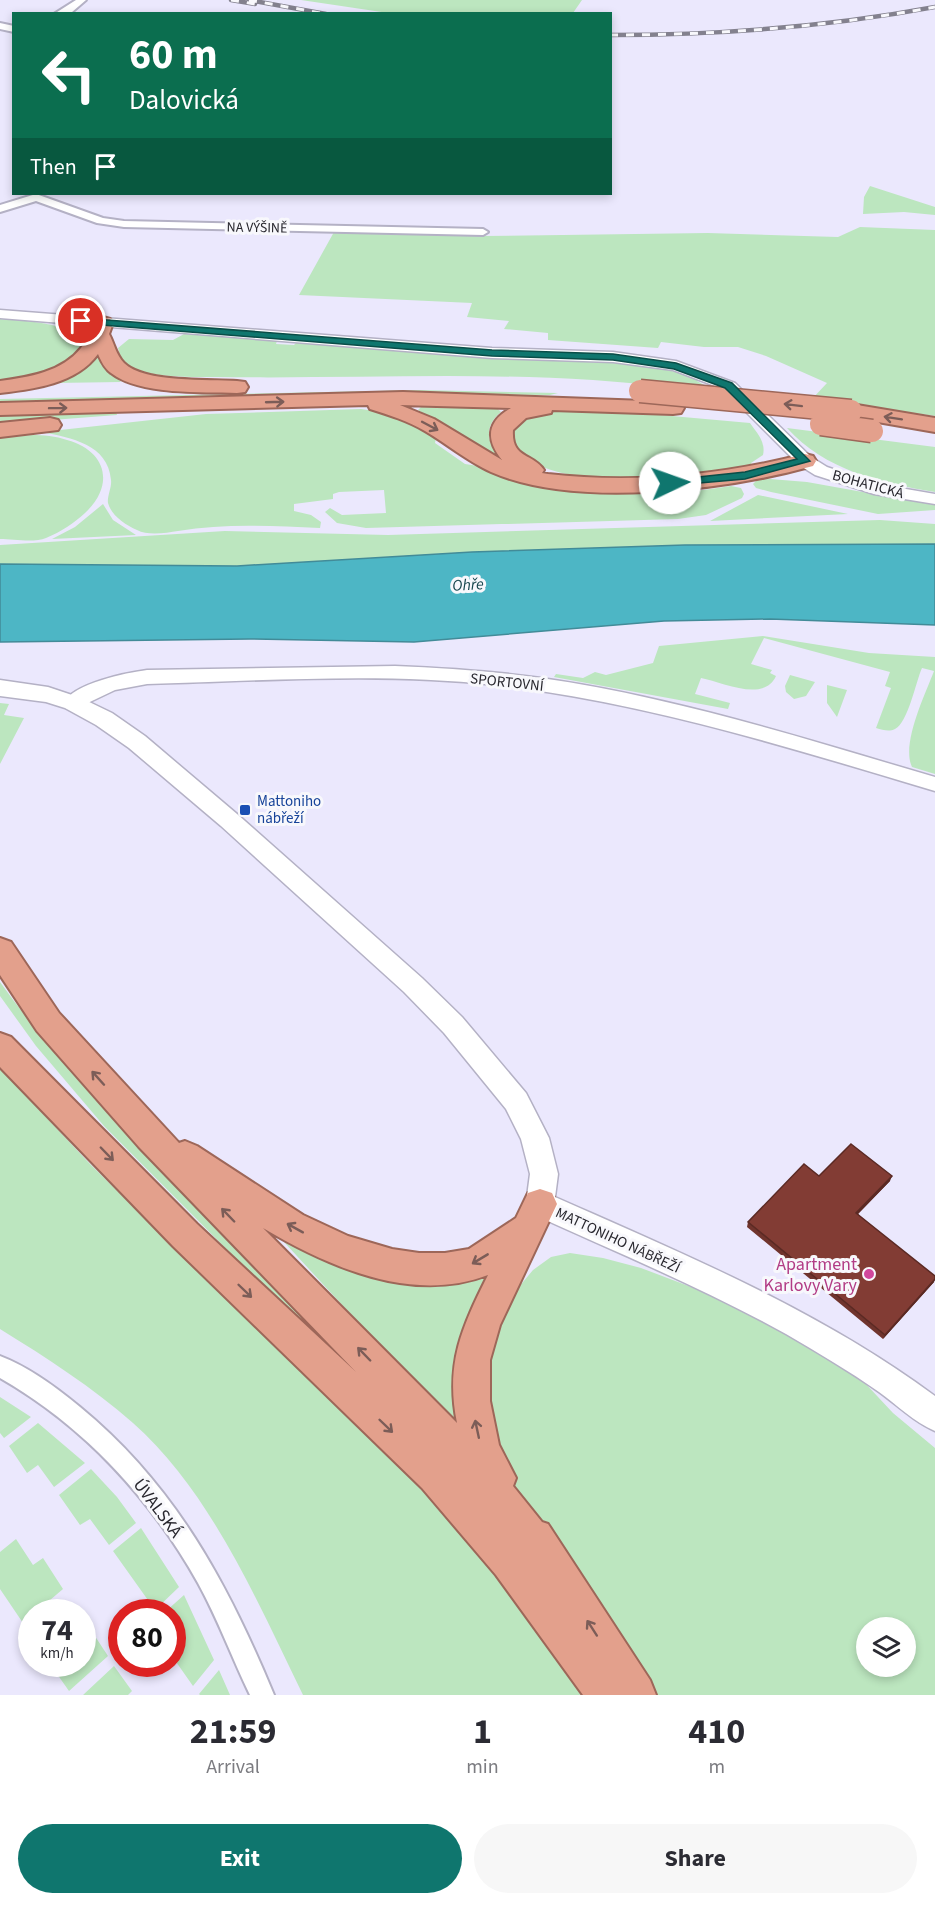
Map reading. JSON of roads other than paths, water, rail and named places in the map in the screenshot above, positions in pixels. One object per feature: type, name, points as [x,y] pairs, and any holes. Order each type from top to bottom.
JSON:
[{"type":"highway","points":[[102,329],[112,362],[119,371],[158,382],[237,387]]},
{"type":"highway","points":[[0,387],[34,383],[72,369],[87,357],[102,329]]},
{"type":"highway","points":[[0,392],[400,383],[640,391],[851,411],[935,425]]},
{"type":"highway","points":[[0,409],[403,398],[579,404],[673,408],[759,416],[935,442]]},
{"type":"highway","points":[[355,400],[397,411],[431,426],[476,455],[524,477],[553,482],[603,485],[693,483],[745,476],[805,461]]},
{"type":"highway","points":[[0,430],[216,404]]},
{"type":"highway","points":[[579,404],[524,411],[514,415],[501,429],[500,439],[504,449],[516,461],[529,469],[603,485]]},
{"type":"highway","points":[[0,950],[48,1022],[151,1137],[473,1467],[543,1554]]},
{"type":"highway","points":[[0,1026],[66,1112]]},
{"type":"highway","points":[[0,1046],[185,1235],[436,1474],[510,1561],[609,1695]]},
{"type":"highway","points":[[151,1137],[209,1170],[268,1212],[320,1241],[374,1261],[424,1271],[473,1264],[535,1216]]},
{"type":"highway","points":[[535,1216],[483,1323],[472,1360],[471,1401],[481,1451],[543,1554],[635,1695]]},
{"type":"main road","name":"MATTONIHO NÁBŘEŽÍ","points":[[0,688],[48,695],[73,703],[104,719],[146,749],[230,820],[453,1025],[516,1101],[535,1138],[544,1174],[535,1216],[792,1320],[872,1370],[935,1415]]},
{"type":"street","points":[[64,12],[82,0]]},
{"type":"street","points":[[0,26],[12,29]]},
{"type":"street","name":"NA VÝŠINĚ","points":[[0,209],[35,195],[101,221],[124,224],[483,232]]},
{"type":"street","name":"BOHATICKÁ","points":[[0,314],[102,329],[492,353],[613,357],[676,366],[729,386],[805,461],[820,471],[874,489],[935,499]]},
{"type":"street","name":"SPORTOVNÍ","points":[[73,703],[92,690],[110,683],[147,676],[381,673],[446,675],[542,685],[651,707],[817,749],[935,784]]},
{"type":"street","name":"ÚVALSKÁ","points":[[0,1366],[22,1377],[65,1407],[110,1448],[145,1487],[206,1575],[262,1695]]},
{"type":"water","name":"Ohře","points":[[935,544],[935,625],[770,619],[664,621],[414,642],[250,639],[0,642],[0,564],[237,566],[472,552],[685,545]]},
{"type":"railway","points":[[231,0],[255,4]]},
{"type":"railway","points":[[249,0],[315,12]]},
{"type":"railway","points":[[612,35],[692,33],[814,25],[935,7]]},
{"type":"place","name":"Mattoniho nábřeží","points":[[245,810]]},
{"type":"place","name":"Apartment Karlovy Vary","points":[[869,1274]]}]
